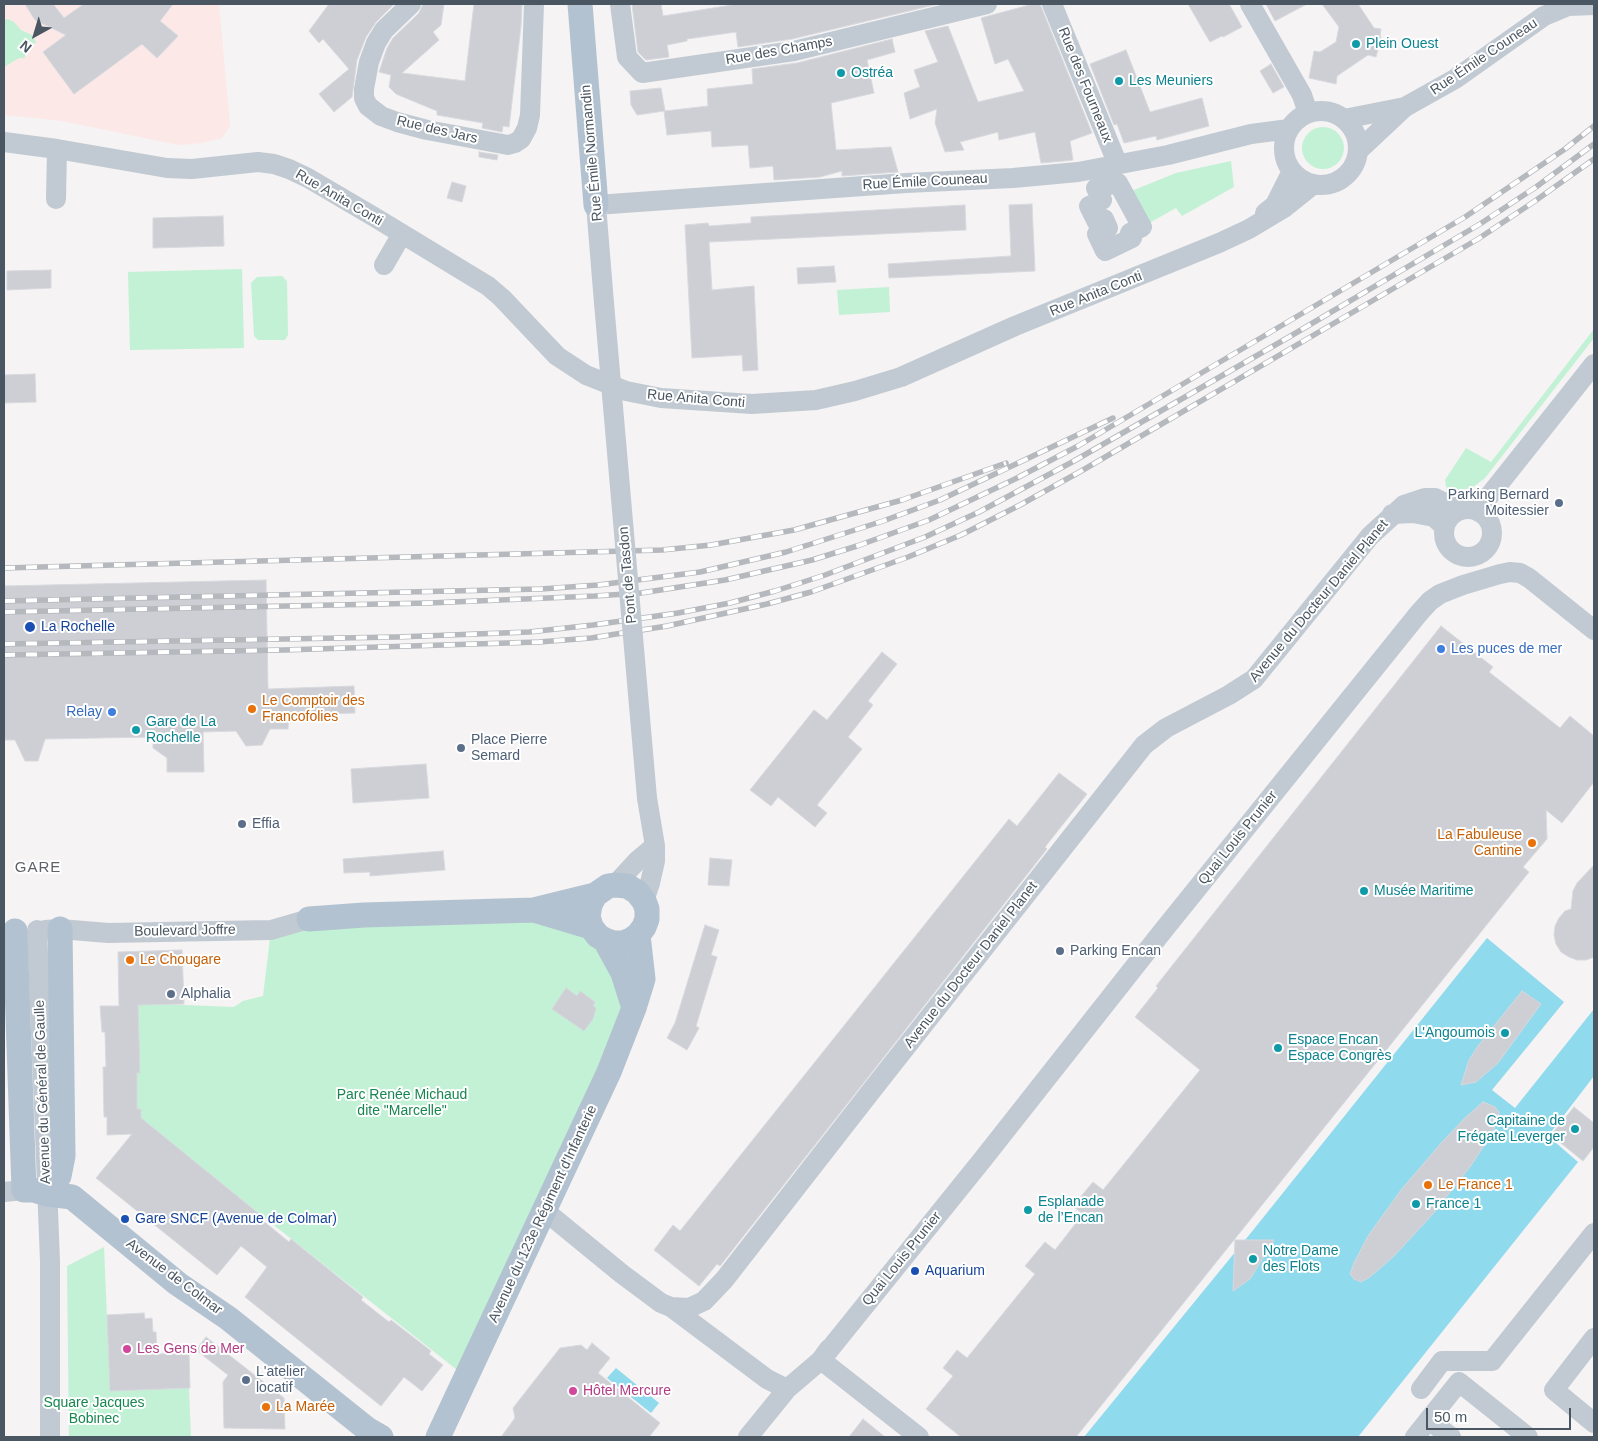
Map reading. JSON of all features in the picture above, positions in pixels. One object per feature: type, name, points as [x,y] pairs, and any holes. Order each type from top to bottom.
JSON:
[{"type":"main road","name":"Rue Émile Normandin","points":[[580,4],[596,204]]},
{"type":"main road","points":[[634,1008],[624,973],[588,916],[590,905],[605,890],[627,886],[637,892],[647,909],[644,927],[638,934]]},
{"type":"main road","name":"Boulevard Joffre","points":[[309,919],[364,915],[534,910],[605,890]]},
{"type":"main road","name":"Boulevard Joffre","points":[[534,910],[598,934],[614,943],[623,943],[631,940],[638,934]]},
{"type":"main road","name":"Avenue du Général de Gaulle","points":[[24,931],[63,1156],[59,1176],[25,1192],[24,931]]},
{"type":"main road","name":"Avenue du 123e Régiment d'Infanterie","points":[[420,1437],[443,1427],[609,1072],[634,1008],[643,978],[638,934]]},
{"type":"main road","name":"Avenue de Colmar","points":[[25,1192],[72,1198],[178,1284],[228,1318],[367,1429],[381,1437]]},
{"type":"main road","name":"Avenue de Colmar","points":[[295,1372],[324,1399],[358,1437]]},
{"type":"street","name":"Rue des Jars","points":[[411,4],[384,30],[376,43],[369,62],[364,89],[364,98],[368,106],[382,116],[412,126],[508,145],[521,139],[527,128],[530,115],[534,4]]},
{"type":"street","name":"Rue des Champs","points":[[620,4],[628,57],[642,73],[794,51],[987,4]]},
{"type":"street","name":"Rue des Fourneaux","points":[[1052,4],[1118,165]]},
{"type":"street","points":[[1250,4],[1302,95],[1308,113]]},
{"type":"street","name":"Rue Émile Couneau","points":[[1358,151],[1405,107],[1455,79],[1544,16],[1567,5],[1594,5]]},
{"type":"street","name":"Rue Émile Couneau","points":[[1344,119],[1405,107]]},
{"type":"street","points":[[1320,111],[1333,113],[1344,119],[1352,128],[1357,140],[1358,151],[1348,174],[1338,181],[1326,185],[1314,184],[1298,177],[1292,171],[1284,152],[1285,140],[1289,129],[1297,120],[1308,113],[1320,111]]},
{"type":"street","name":"Rue Émile Couneau","points":[[596,204],[906,183],[1013,178],[1078,172],[1168,155],[1251,134],[1289,129]]},
{"type":"street","points":[[1251,134],[1284,152]]},
{"type":"street","name":"Rue Anita Conti","points":[[4,142],[167,168],[192,169],[258,162],[274,164],[308,178],[488,286],[515,311],[557,356],[586,376],[626,391],[661,398],[752,404],[816,400],[855,391],[901,376],[1015,326],[1189,256],[1249,229],[1284,208],[1314,184]]},
{"type":"street","points":[[56,199],[57,149]]},
{"type":"street","name":"Rue Anita Conti","points":[[1249,229],[1275,204],[1292,171]]},
{"type":"street","name":"Rue Émile Normandin","points":[[596,204],[604,303]]},
{"type":"street","points":[[384,265],[402,234]]},
{"type":"street","name":"Pont de Tasdon","points":[[604,303],[648,798],[655,846]]},
{"type":"street","points":[[1500,574],[1486,557],[1477,554],[1464,556],[1451,549],[1446,543],[1445,527],[1453,514],[1469,511],[1486,500],[1594,364]]},
{"type":"street","name":"Avenue du Docteur Daniel Planet","points":[[545,1211],[651,1297],[672,1307],[689,1308],[696,1306],[710,1296],[1144,746],[1166,728],[1229,695],[1254,679],[1370,536],[1404,504],[1425,498],[1435,498],[1469,511]]},
{"type":"street","points":[[1469,511],[1486,517],[1492,532],[1488,546],[1477,554]]},
{"type":"street","name":"Avenue du Docteur Daniel Planet","points":[[1392,514],[1413,513],[1434,517],[1445,527]]},
{"type":"street","name":"Quai Louis Prunier","points":[[748,1437],[787,1388],[821,1360],[1418,613],[1440,594],[1500,574],[1520,573],[1594,630]]},
{"type":"street","points":[[605,890],[655,846]]},
{"type":"street","points":[[644,901],[655,861],[655,846]]},
{"type":"street","name":"Boulevard Joffre","points":[[24,931],[108,933],[271,930],[309,919]]},
{"type":"street","points":[[25,1192],[49,1235],[50,1437]]},
{"type":"street","points":[[1420,1388],[1442,1361],[1492,1361],[1594,1233]]},
{"type":"street","points":[[672,1307],[767,1379],[787,1388]]},
{"type":"street","points":[[1594,1338],[1554,1390],[1594,1423]]},
{"type":"street","points":[[821,1360],[919,1437]]},
{"type":"street","points":[[1415,1437],[1459,1382],[1528,1437]]},
{"type":"street","points":[[1429,1420],[1451,1437]]},
{"type":"shaded area","points":[[4,4],[219,4],[230,126],[222,138],[202,143],[179,145],[62,121],[4,115]]},
{"type":"green space","points":[[8,19],[14,22],[21,30],[32,35],[36,42],[24,58],[19,58],[4,67],[4,20]]},
{"type":"green space","points":[[1319,127],[1327,127],[1338,133],[1344,148],[1338,163],[1327,169],[1319,169],[1308,163],[1302,152],[1302,144],[1308,133]]},
{"type":"green space","points":[[1231,161],[1234,187],[1182,216],[1176,208],[1142,227],[1124,194],[1176,173]]},
{"type":"green space","points":[[242,269],[244,348],[130,350],[128,272]]},
{"type":"green space","points":[[282,276],[287,281],[288,335],[285,340],[258,340],[254,336],[251,283],[257,277]]},
{"type":"green space","points":[[889,287],[890,312],[839,315],[837,290]]},
{"type":"green space","points":[[1594,329],[1594,338],[1485,478],[1472,488],[1447,492],[1445,480],[1466,448],[1491,462]]},
{"type":"green space","name":"Parc Renée Michaud dite \"Marcelle\"","points":[[534,910],[591,927],[634,1008],[466,1377],[137,1117],[133,1003],[234,1007],[243,1001],[263,996],[271,930]]},
{"type":"green space","name":"Square Jacques Bobinec","points":[[104,1247],[110,1390],[189,1388],[191,1437],[69,1437],[67,1266]]},
{"type":"water","points":[[1487,938],[1564,1002],[1492,1090],[1515,1108],[1594,1009],[1594,1076],[1548,1136],[1578,1162],[1358,1437],[1084,1437],[1254,1229]]},
{"type":"water","points":[[616,1368],[659,1403],[651,1413],[607,1378]]},
{"type":"building","points":[[25,4],[53,4],[64,18],[84,4],[173,4],[160,21],[178,36],[157,58],[142,44],[74,94],[43,52],[66,35],[35,20]]},
{"type":"building","points":[[329,4],[394,4],[376,22],[366,37],[357,60],[352,97],[334,112],[319,94],[349,69],[323,39],[319,43],[309,31]]},
{"type":"building","points":[[423,4],[444,4],[441,25],[433,32],[439,40],[402,73],[465,81],[474,4],[522,4],[509,127],[503,126],[502,132],[482,128],[483,123],[437,115],[437,111],[396,94],[389,87],[391,75],[379,72],[387,48],[393,38],[419,13]]},
{"type":"building","points":[[632,4],[661,4],[663,16],[731,4],[938,4],[792,39],[738,47],[736,32],[687,39],[687,41],[667,45],[669,57],[646,60],[638,52]]},
{"type":"building","points":[[1033,4],[1040,4],[1092,133],[1070,141],[1073,160],[1041,163],[1035,132],[999,140],[998,132],[960,142],[964,150],[945,152],[935,123],[937,109],[910,119],[904,93],[920,87],[914,70],[938,62],[925,31],[948,26],[978,102],[1024,91],[1008,59],[995,64],[981,18]]},
{"type":"building","name":"Les Meuniers","points":[[1188,4],[1229,4],[1242,27],[1210,42]]},
{"type":"building","points":[[1266,4],[1307,4],[1275,21]]},
{"type":"building","name":"Plein Ouest","points":[[1322,4],[1358,4],[1374,28],[1381,29],[1380,36],[1385,44],[1378,49],[1376,57],[1368,55],[1337,76],[1336,84],[1309,78],[1314,51],[1320,52],[1336,42],[1339,27]]},
{"type":"building","points":[[892,39],[895,52],[867,60],[874,93],[831,103],[836,150],[891,147],[898,172],[842,176],[842,171],[820,177],[774,180],[773,166],[750,168],[748,145],[712,147],[711,131],[667,135],[664,111],[637,115],[631,105],[630,91],[661,88],[665,111],[708,106],[707,89],[753,84],[752,69],[797,63]]},
{"type":"building","name":"Les Meuniers","points":[[1126,50],[1150,112],[1202,98],[1209,126],[1157,140],[1156,136],[1124,143],[1117,124],[1114,125],[1090,64]]},
{"type":"building","points":[[1271,64],[1284,87],[1273,93],[1260,71]]},
{"type":"building","points":[[479,152],[498,155],[497,160],[479,157]]},
{"type":"building","points":[[452,182],[466,186],[462,202],[447,198]]},
{"type":"building","points":[[1032,204],[1035,271],[889,278],[888,264],[1011,256],[1009,205]]},
{"type":"building","points":[[965,205],[966,230],[709,242],[712,290],[754,286],[758,370],[743,371],[742,355],[692,358],[685,225],[708,223],[709,226],[751,223],[751,217]]},
{"type":"building","points":[[223,216],[224,246],[153,248],[153,218]]},
{"type":"building","points":[[834,266],[836,282],[798,284],[797,268]]},
{"type":"building","points":[[51,270],[51,288],[7,290],[7,271]]},
{"type":"building","points":[[35,374],[36,402],[4,403],[4,375]]},
{"type":"building","points":[[266,580],[268,689],[354,686],[355,713],[289,715],[288,729],[270,729],[262,745],[246,746],[236,731],[203,732],[204,772],[167,772],[167,758],[153,748],[153,737],[45,739],[38,761],[25,761],[15,740],[4,740],[4,586]]},
{"type":"building","name":"Espace Encan Espace Congrès","points":[[1441,626],[1493,667],[1489,672],[1560,728],[1570,716],[1594,736],[1594,782],[1562,823],[1546,810],[1547,839],[1523,867],[1529,872],[1076,1437],[961,1437],[926,1409],[953,1376],[943,1368],[957,1350],[967,1358],[1035,1274],[1025,1266],[1045,1242],[1055,1250],[1083,1214],[1073,1206],[1093,1182],[1103,1190],[1200,1070],[1135,1017],[1158,988],[1156,986]]},
{"type":"building","points":[[882,652],[897,664],[868,701],[873,705],[848,737],[862,749],[817,805],[827,813],[815,827],[778,797],[771,806],[750,790],[814,710],[827,720]]},
{"type":"building","points":[[426,764],[429,798],[353,803],[351,769]]},
{"type":"building","points":[[1059,773],[1087,794],[1045,847],[1047,849],[720,1266],[717,1264],[699,1286],[654,1250],[673,1225],[680,1231],[1009,819],[1017,826]]},
{"type":"building","points":[[443,851],[445,870],[370,876],[370,872],[344,873],[343,859]]},
{"type":"building","points":[[710,858],[732,860],[729,886],[708,885]]},
{"type":"building","points":[[1594,865],[1594,957],[1586,960],[1577,960],[1561,952],[1556,944],[1555,926],[1565,911],[1571,909],[1573,891],[1577,883]]},
{"type":"building","points":[[705,925],[719,930],[711,955],[717,957],[696,1026],[699,1028],[687,1050],[667,1038],[675,1023]]},
{"type":"building","points":[[182,950],[184,1004],[138,1005],[140,1073],[137,1073],[137,1109],[141,1109],[141,1118],[263,1217],[261,1219],[289,1242],[291,1239],[363,1297],[361,1300],[389,1322],[391,1320],[431,1351],[429,1354],[443,1365],[422,1391],[404,1377],[381,1406],[245,1297],[267,1267],[241,1246],[217,1275],[96,1178],[132,1134],[107,1135],[107,1117],[104,1117],[103,1067],[106,1067],[105,1032],[102,1032],[100,1006],[119,1006],[118,952]]},
{"type":"building","points":[[566,988],[577,996],[580,991],[595,1002],[593,1006],[596,1008],[593,1019],[584,1031],[552,1009]]},
{"type":"building","name":"L'Angoumois","points":[[1522,991],[1541,1004],[1498,1063],[1476,1082],[1461,1085],[1469,1060],[1478,1046]]},
{"type":"building","name":"France 1","points":[[1483,1102],[1495,1107],[1499,1112],[1498,1120],[1491,1135],[1470,1167],[1432,1215],[1394,1256],[1370,1277],[1361,1282],[1354,1279],[1350,1274],[1368,1236],[1401,1190],[1442,1142]]},
{"type":"building","name":"Capitaine de Frégate Leverger","points":[[1574,1107],[1594,1123],[1594,1147],[1583,1161],[1551,1135]]},
{"type":"building","points":[[1235,1240],[1274,1240],[1250,1279],[1233,1291]]},
{"type":"building","name":"Les Gens de Mer","points":[[144,1313],[145,1319],[152,1318],[153,1332],[156,1332],[157,1354],[189,1353],[190,1388],[110,1391],[107,1315]]},
{"type":"building","points":[[206,1337],[284,1398],[285,1429],[224,1428],[223,1382],[228,1375],[196,1350]]},
{"type":"building","name":"Hôtel Mercure","points":[[592,1343],[610,1358],[598,1373],[660,1423],[649,1437],[501,1437],[515,1418],[513,1408],[560,1348],[581,1345],[587,1350]]},
{"type":"building","points":[[863,1419],[885,1437],[849,1437]]},
{"type":"railway","points":[[4,612],[429,603],[595,596],[641,593],[725,580],[812,560],[929,520],[1015,479],[1078,446],[1465,217],[1565,149],[1594,126]]},
{"type":"railway","points":[[4,644],[397,637],[529,632],[678,613],[730,603],[775,591],[825,575],[925,537],[979,512],[1074,461],[1480,224],[1536,187],[1594,144]]},
{"type":"railway","points":[[4,655],[284,650],[539,642],[591,638],[667,626],[767,604],[811,592],[908,557],[961,535],[1020,505],[1478,239],[1594,159]]},
{"type":"railway","points":[[4,601],[541,589],[598,585],[700,572],[786,552],[883,521],[940,500],[1113,418]]},
{"type":"railway","points":[[4,568],[662,550],[711,545],[794,530],[902,500],[1006,463]]},
{"type":"place","name":"Plein Ouest","points":[[1356,44]]},
{"type":"place","name":"Ostréa","points":[[841,73]]},
{"type":"place","name":"Les Meuniers","points":[[1119,81]]},
{"type":"place","name":"Parking Bernard Moitessier","points":[[1559,503]]},
{"type":"place","name":"La Rochelle","points":[[30,627]]},
{"type":"place","name":"Les puces de mer","points":[[1441,649]]},
{"type":"place","name":"Le Comptoir des Francofolies","points":[[252,709]]},
{"type":"place","name":"Relay","points":[[112,712]]},
{"type":"place","name":"Gare de La Rochelle","points":[[136,730]]},
{"type":"place","name":"Place Pierre Semard","points":[[461,748]]},
{"type":"place","name":"Effia","points":[[242,824]]},
{"type":"place","name":"La Fabuleuse Cantine","points":[[1532,843]]},
{"type":"place","name":"Musée Maritime","points":[[1364,891]]},
{"type":"place","name":"Parking Encan","points":[[1060,951]]},
{"type":"place","name":"Le Chougare","points":[[130,960]]},
{"type":"place","name":"Alphalia","points":[[171,994]]},
{"type":"place","name":"L'Angoumois","points":[[1505,1033]]},
{"type":"place","name":"Espace Encan Espace Congrès","points":[[1278,1048]]},
{"type":"place","name":"Capitaine de Frégate Leverger","points":[[1575,1129]]},
{"type":"place","name":"Le France 1","points":[[1428,1185]]},
{"type":"place","name":"France 1","points":[[1416,1204]]},
{"type":"place","name":"Esplanade de l’Encan","points":[[1028,1210]]},
{"type":"place","name":"Gare SNCF (Avenue de Colmar)","points":[[125,1219]]},
{"type":"place","name":"Notre Dame des Flots","points":[[1253,1259]]},
{"type":"place","name":"Aquarium","points":[[915,1271]]},
{"type":"place","name":"Les Gens de Mer","points":[[127,1349]]},
{"type":"place","name":"L'atelier locatif","points":[[246,1380]]},
{"type":"place","name":"Hôtel Mercure","points":[[573,1391]]},
{"type":"place","name":"La Marée","points":[[266,1407]]},
{"type":"district","name":"GARE","points":[[38,868]]}]
